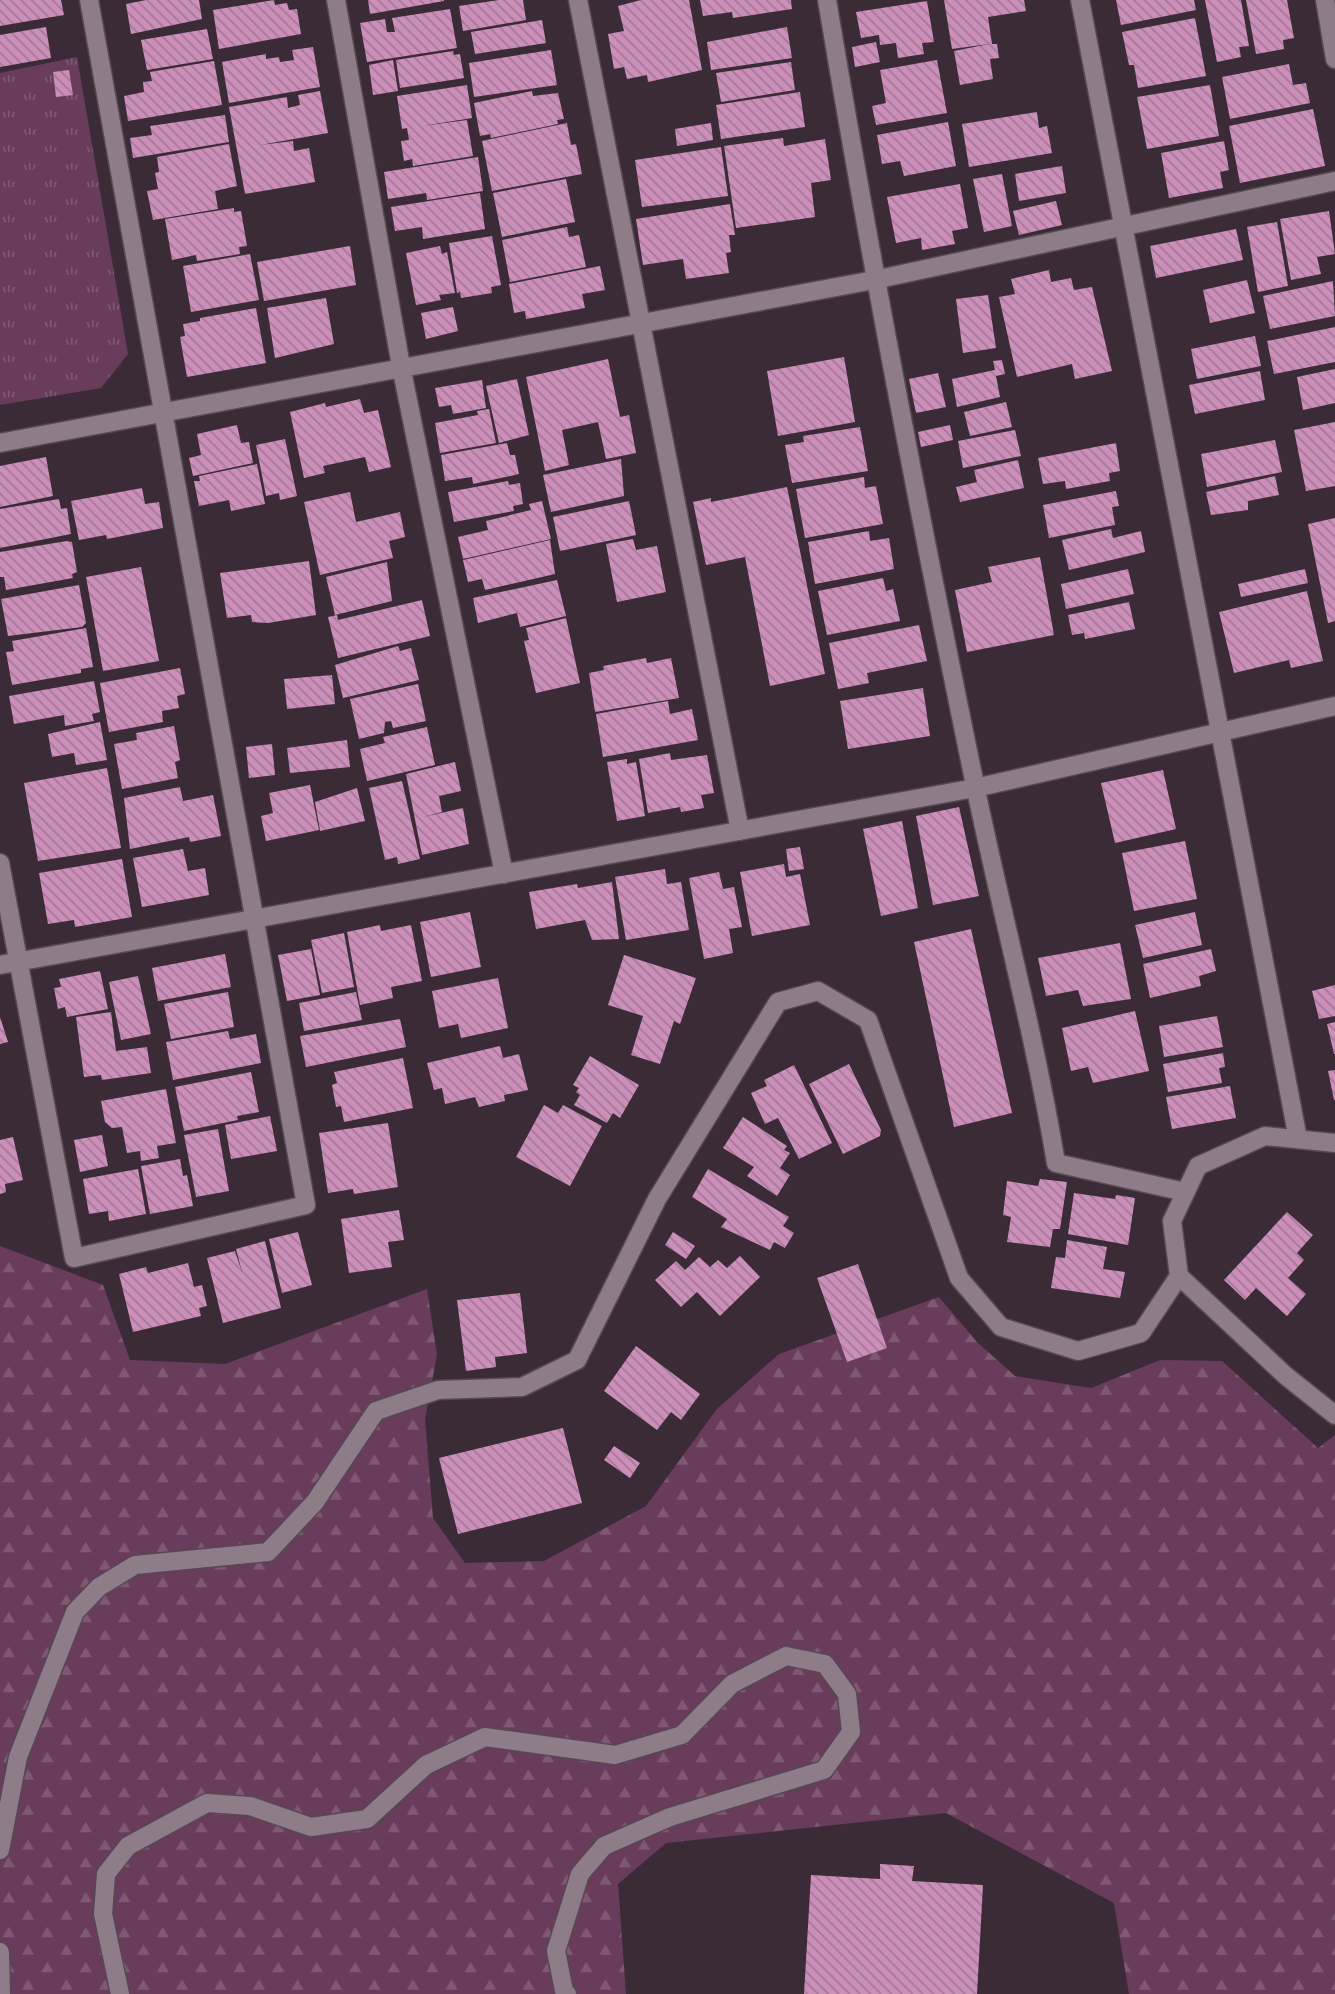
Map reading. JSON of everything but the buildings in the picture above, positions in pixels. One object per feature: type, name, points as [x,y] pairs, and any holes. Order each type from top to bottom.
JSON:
[{"type":"street","points":[[0,863],[8,963],[74,1258],[306,1205],[252,919],[89,0]]},
{"type":"street","points":[[336,0],[401,366],[504,874]]},
{"type":"street","points":[[579,0],[639,322],[740,831]]},
{"type":"street","points":[[827,0],[874,280],[975,788],[1046,1102],[1056,1163],[1185,1192]]},
{"type":"street","points":[[1080,0],[1298,1139]]},
{"type":"street","points":[[1325,0],[1335,59]]},
{"type":"street","points":[[0,443],[401,366],[874,280],[1335,181]]},
{"type":"street","points":[[8,963],[975,788],[1335,706]]},
{"type":"street","points":[[0,1850],[18,1757],[75,1612],[99,1587],[135,1565],[268,1552],[315,1502],[376,1411],[438,1390],[522,1387],[578,1360],[657,1199],[778,1002],[818,991],[868,1020],[959,1278],[1001,1327],[1078,1351],[1141,1333],[1179,1276]]},
{"type":"street","points":[[1335,1143],[1265,1136],[1198,1166],[1172,1221],[1179,1276],[1286,1376],[1335,1415]]},
{"type":"street","points":[[120,1994],[103,1914],[106,1874],[128,1846],[207,1803],[250,1806],[311,1827],[368,1819],[426,1765],[485,1737],[615,1755],[682,1735],[732,1684],[786,1656],[825,1664],[848,1694],[851,1732],[824,1770],[670,1817],[604,1846],[580,1874],[556,1951],[564,1991],[567,1994]]},
{"type":"street","points":[[0,1952],[1,1994]]},
{"type":"green space","points":[[77,57],[128,354],[101,388],[0,405],[0,73]]},
{"type":"green space","points":[[0,1246],[103,1285],[130,1360],[225,1364],[427,1289],[437,1355],[425,1419],[433,1518],[465,1563],[544,1561],[646,1506],[717,1409],[779,1354],[939,1297],[977,1342],[1015,1376],[1091,1388],[1160,1360],[1222,1361],[1318,1448],[1335,1435],[1335,1994],[1129,1994],[1114,1903],[946,1813],[666,1843],[618,1884],[626,1994],[0,1994]]}]
